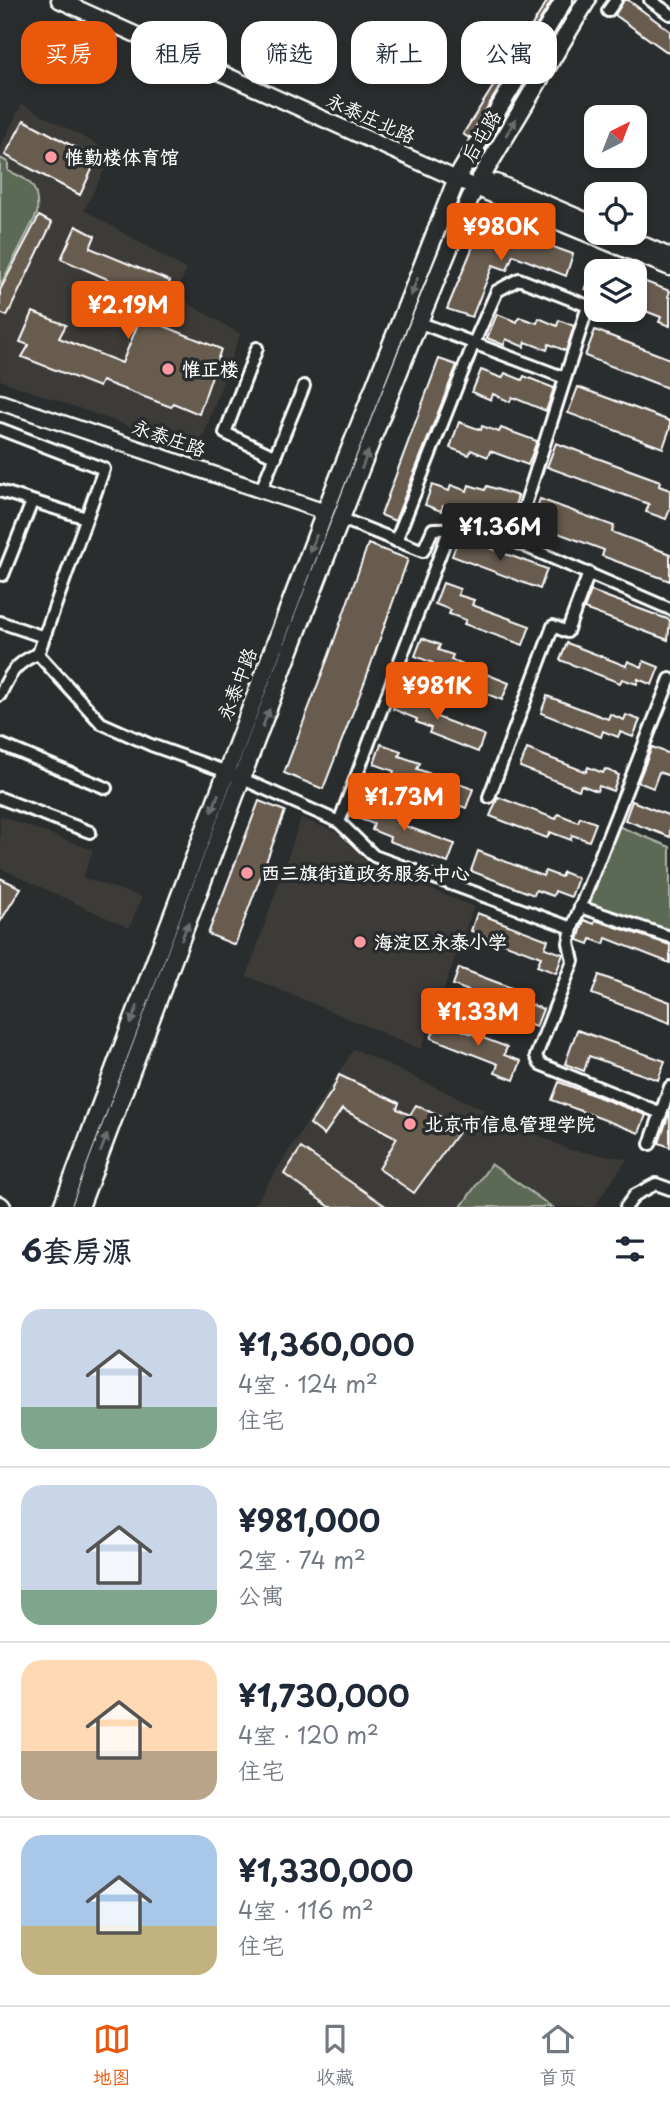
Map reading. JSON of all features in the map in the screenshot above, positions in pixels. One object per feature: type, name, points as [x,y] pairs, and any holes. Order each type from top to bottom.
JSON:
[{"type":"main road","name":"后屯路","points":[[457,178],[564,0]]},
{"type":"main road","name":"后屯路","points":[[475,186],[587,0]]},
{"type":"main road","name":"永泰中路","points":[[62,1207],[325,512],[457,178]]},
{"type":"main road","name":"永泰中路","points":[[80,1207],[418,322],[475,186]]},
{"type":"street","name":"永泰庄北路","points":[[59,0],[490,194],[670,268]]},
{"type":"street","points":[[608,12],[616,0]]},
{"type":"street","points":[[650,0],[670,14]]},
{"type":"street","name":"永泰庄北路","points":[[475,186],[496,182],[584,219]]},
{"type":"street","points":[[644,245],[670,256]]},
{"type":"street","points":[[396,541],[497,291],[519,279],[589,306],[514,540]]},
{"type":"street","points":[[418,322],[565,378]]},
{"type":"street","points":[[257,348],[225,433],[276,457]]},
{"type":"street","points":[[261,490],[304,386]]},
{"type":"street","name":"永泰庄路","points":[[0,402],[325,512]]},
{"type":"street","points":[[0,429],[104,468],[38,654],[25,659],[4,677],[0,695]]},
{"type":"street","points":[[0,491],[86,518]]},
{"type":"street","points":[[1,577],[32,502]]},
{"type":"street","points":[[342,519],[423,551],[433,529],[483,528],[670,609]]},
{"type":"street","points":[[339,822],[450,528]]},
{"type":"street","points":[[489,797],[553,626],[567,632],[589,573]]},
{"type":"street","points":[[0,622],[44,638]]},
{"type":"street","points":[[38,654],[101,723],[151,745],[227,772],[339,822],[374,856],[572,928]]},
{"type":"street","points":[[661,1112],[540,1063],[536,1056],[573,961],[569,943],[572,928],[670,679]]},
{"type":"street","points":[[0,744],[106,788]]},
{"type":"street","points":[[0,798],[90,832]]},
{"type":"street","points":[[580,907],[670,937]]},
{"type":"street","points":[[650,1144],[670,1087]]},
{"type":"street","points":[[626,1207],[635,1195],[656,1184],[670,1189]]},
{"type":"shaded area","points":[[22,104],[113,153],[84,210],[187,270],[174,295],[240,334],[198,451],[0,380],[0,148]]},
{"type":"shaded area","points":[[0,816],[93,850],[83,878],[142,897],[129,928],[0,868]]},
{"type":"shaded area","name":"海淀区永泰小学","points":[[301,818],[336,832],[372,865],[474,907],[421,1049],[247,976]]},
{"type":"shaded area","name":"北京市信息管理学院","points":[[354,1049],[570,1150],[627,1159],[594,1207],[253,1207]]},
{"type":"green space","points":[[0,158],[8,162],[8,171],[28,181],[32,186],[37,197],[37,214],[0,286]]},
{"type":"green space","points":[[618,826],[670,847],[670,940],[588,909]]},
{"type":"green space","points":[[491,1164],[552,1207],[461,1207]]},
{"type":"building","points":[[548,0],[552,0],[539,21],[535,21]]},
{"type":"building","points":[[624,0],[628,0],[670,31],[670,54],[615,15]]},
{"type":"building","points":[[495,84],[501,84],[469,138],[463,134]]},
{"type":"building","name":"惟勤楼体育馆","points":[[24,120],[97,159],[80,195],[5,155]]},
{"type":"building","points":[[39,216],[52,223],[7,316],[0,313],[0,290]]},
{"type":"building","points":[[76,226],[95,236],[90,248],[170,281],[154,322],[221,349],[199,414],[173,403],[171,407],[102,381],[99,387],[22,357],[29,345],[20,342],[33,312],[66,325],[59,338],[122,363],[149,297],[61,259]]},
{"type":"building","points":[[496,226],[573,254],[566,276],[513,255],[507,270],[493,265],[472,317],[447,309],[479,232],[486,227]]},
{"type":"building","points":[[647,282],[670,291],[670,326],[659,322],[661,317],[647,312]]},
{"type":"building","points":[[497,314],[517,322],[519,317],[537,323],[539,318],[557,326],[559,320],[574,326],[566,351],[549,344],[547,350],[526,342],[524,347],[506,339],[504,345],[487,338]]},
{"type":"building","points":[[595,330],[670,359],[670,389],[585,356]]},
{"type":"building","points":[[439,359],[457,365],[395,521],[381,515]]},
{"type":"building","points":[[481,370],[502,378],[505,373],[522,380],[524,376],[554,388],[546,411],[512,397],[510,402],[493,394],[491,400],[472,392]]},
{"type":"building","points":[[578,387],[670,421],[663,448],[568,413]]},
{"type":"building","points":[[459,422],[481,430],[482,426],[499,432],[501,428],[537,441],[528,465],[490,451],[488,457],[471,450],[469,455],[450,448]]},
{"type":"building","points":[[556,443],[660,481],[659,486],[670,490],[670,509],[666,519],[646,512],[649,504],[547,467]]},
{"type":"building","points":[[432,485],[449,491],[451,485],[467,491],[469,485],[485,490],[487,486],[518,496],[511,517],[480,506],[479,512],[461,506],[459,511],[443,506],[441,511],[425,505]]},
{"type":"building","points":[[540,499],[614,526],[612,532],[670,554],[670,581],[602,556],[604,550],[531,523]]},
{"type":"building","points":[[459,537],[547,569],[540,589],[452,556]]},
{"type":"building","points":[[368,544],[408,559],[323,789],[284,773]]},
{"type":"building","points":[[443,583],[460,589],[458,595],[474,600],[472,605],[530,626],[523,645],[464,624],[466,620],[449,614],[451,610],[435,604]]},
{"type":"building","points":[[591,591],[670,620],[668,640],[584,609]]},
{"type":"building","points":[[422,638],[440,645],[438,650],[453,655],[451,660],[509,683],[502,700],[444,677],[446,673],[431,667],[433,663],[415,656]]},
{"type":"building","points":[[567,643],[626,666],[628,661],[642,667],[644,661],[659,667],[652,685],[638,679],[637,684],[622,679],[620,683],[560,660]]},
{"type":"building","points":[[400,691],[425,700],[424,705],[436,710],[434,716],[484,735],[478,752],[429,733],[431,728],[393,709]]},
{"type":"building","points":[[547,696],[608,719],[610,714],[624,720],[626,715],[640,720],[633,737],[620,732],[618,737],[603,731],[601,737],[541,713]]},
{"type":"building","points":[[381,744],[401,751],[399,756],[420,763],[417,769],[473,789],[466,808],[410,787],[411,783],[392,776],[394,771],[374,764]]},
{"type":"building","points":[[652,747],[670,754],[670,776],[659,772],[653,788],[638,782]]},
{"type":"building","points":[[527,749],[586,772],[588,767],[603,773],[605,769],[619,775],[613,791],[599,786],[597,791],[581,785],[579,790],[520,767]]},
{"type":"building","points":[[498,797],[556,819],[558,814],[578,822],[580,817],[596,823],[589,841],[572,835],[571,840],[550,832],[547,838],[490,816]]},
{"type":"building","points":[[361,798],[380,806],[378,811],[399,818],[397,823],[455,844],[448,863],[389,841],[390,837],[372,830],[374,824],[354,817]]},
{"type":"building","name":"西三旗街道政务服务中心","points":[[259,801],[285,811],[235,945],[208,934]]},
{"type":"building","points":[[632,801],[670,816],[670,837],[625,820]]},
{"type":"building","points":[[478,851],[543,876],[545,871],[561,877],[563,872],[578,878],[571,897],[555,891],[553,896],[536,890],[534,895],[471,871]]},
{"type":"building","points":[[0,878],[21,888],[0,922]]},
{"type":"building","points":[[477,913],[548,940],[545,948],[563,954],[556,973],[537,966],[541,957],[471,931]]},
{"type":"building","points":[[584,920],[594,924],[595,920],[670,945],[670,963],[606,938],[604,944],[591,939],[589,944],[578,940]]},
{"type":"building","points":[[459,968],[530,995],[527,1003],[543,1009],[536,1027],[520,1021],[523,1012],[453,985]]},
{"type":"building","points":[[599,975],[670,1002],[670,1023],[592,994]]},
{"type":"building","points":[[438,1021],[507,1047],[504,1055],[521,1061],[514,1080],[495,1073],[498,1064],[431,1038]]},
{"type":"building","points":[[577,1030],[665,1061],[658,1080],[589,1056],[584,1071],[565,1064]]},
{"type":"building","points":[[339,1075],[399,1103],[397,1109],[410,1115],[416,1105],[462,1127],[414,1193],[379,1169],[397,1138],[342,1109],[324,1135],[310,1124],[332,1091]]},
{"type":"building","points":[[559,1082],[646,1115],[639,1133],[552,1100]]},
{"type":"building","points":[[670,1111],[670,1147],[659,1143]]},
{"type":"building","points":[[301,1148],[387,1207],[330,1207],[284,1174]]},
{"type":"place","name":"惟勤楼体育馆","points":[[51,157]]},
{"type":"place","name":"惟正楼","points":[[168,369]]},
{"type":"place","name":"西三旗街道政务服务中心","points":[[247,873]]},
{"type":"place","name":"海淀区永泰小学","points":[[360,942]]},
{"type":"place","name":"北京市信息管理学院","points":[[410,1124]]}]
